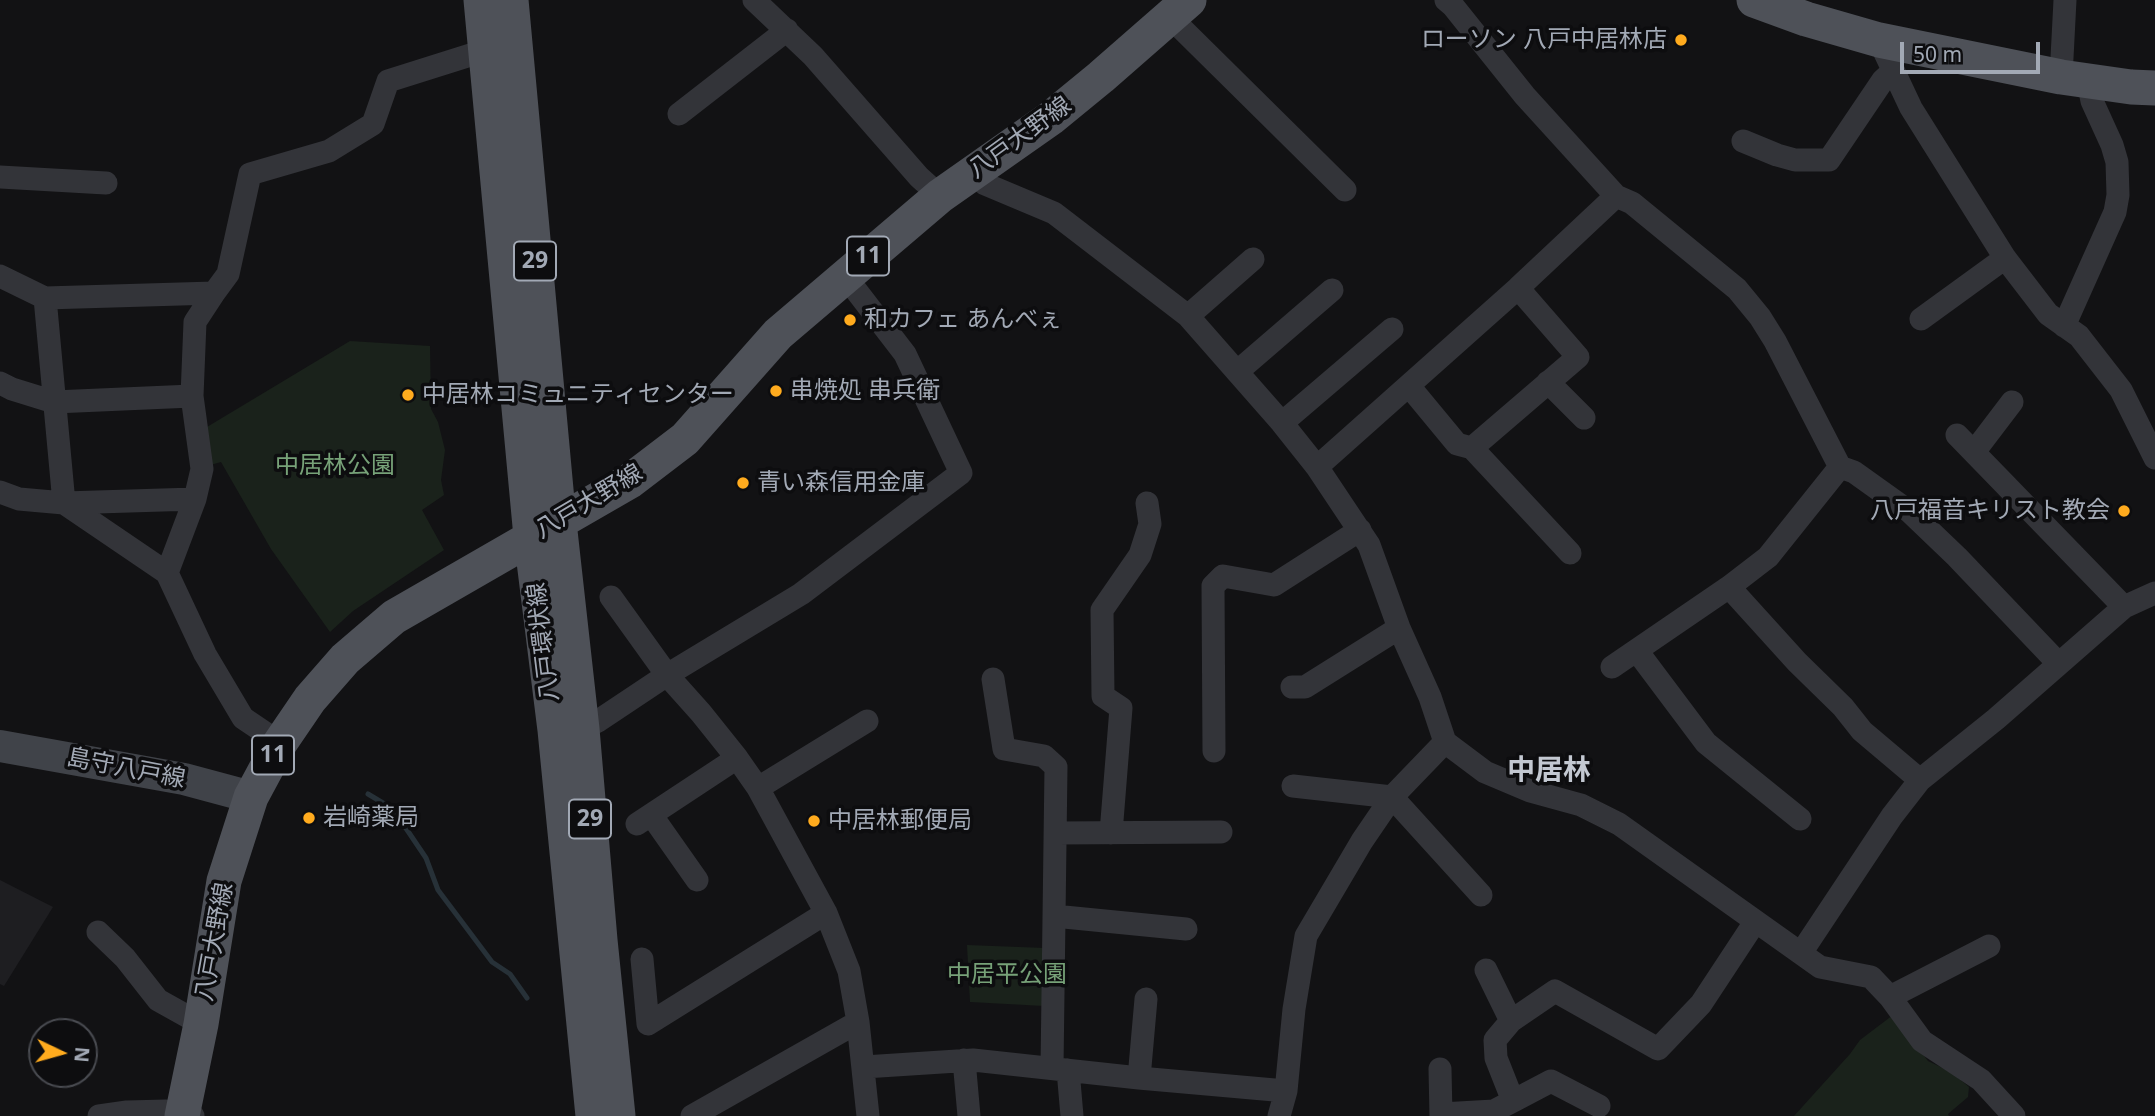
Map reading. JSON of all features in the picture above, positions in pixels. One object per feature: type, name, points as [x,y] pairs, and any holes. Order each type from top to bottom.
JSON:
[{"type":"main road","name":"八戸環状線","points":[[481,0],[500,46],[545,530],[555,730],[593,1116]]},
{"type":"main road","name":"八戸環状線","points":[[500,46],[511,0]]},
{"type":"main road","points":[[1754,0],[1806,19],[1886,56],[2155,88]]},
{"type":"main road","name":"八戸大野線","points":[[186,1115],[224,880],[251,797],[280,743],[310,699],[345,659],[394,617],[630,481],[685,439],[778,334],[940,196],[1051,118],[1180,9]]},
{"type":"main road","name":"八戸環状線","points":[[545,530],[582,729],[598,927],[618,1116]]},
{"type":"main road","name":"島守八戸線","points":[[0,746],[184,779],[251,797]]},
{"type":"street","points":[[754,0],[813,56],[919,177],[940,196]]},
{"type":"street","points":[[1446,0],[1525,96],[1616,197],[1633,203],[1737,289],[1775,341],[1840,467],[1854,471],[1910,512],[2059,664]]},
{"type":"street","points":[[2064,326],[2115,212],[2118,195],[2117,162],[2112,145],[2092,101],[2075,79],[2065,0]]},
{"type":"street","points":[[1180,9],[1345,190]]},
{"type":"street","points":[[679,114],[787,30]]},
{"type":"street","points":[[167,573],[195,499],[202,469],[192,396],[195,322],[228,274],[250,174],[329,151],[373,124],[388,81],[500,46]]},
{"type":"street","points":[[1743,141],[1795,160],[1829,160],[1883,80],[1886,56]]},
{"type":"street","points":[[1886,56],[1911,108],[2005,258],[2048,314],[2079,336],[2121,390],[2155,458]]},
{"type":"street","points":[[972,173],[985,184],[1054,213],[1188,316],[1282,423],[1317,467],[1369,545],[1399,628],[1430,697],[1445,742],[1485,772],[1530,791],[1581,805],[1619,824],[1820,967],[1871,977],[1890,997],[1922,1041],[1981,1080],[2014,1116]]},
{"type":"street","points":[[0,177],[106,183]]},
{"type":"street","points":[[1317,467],[1616,197]]},
{"type":"street","points":[[1922,319],[2005,258]]},
{"type":"street","points":[[1188,316],[1253,259]]},
{"type":"street","points":[[0,276],[45,298],[214,293]]},
{"type":"street","points":[[582,729],[801,594],[961,473],[905,354],[845,276]]},
{"type":"street","points":[[1472,448],[1578,357],[1518,288]]},
{"type":"street","points":[[1238,371],[1332,290]]},
{"type":"street","points":[[45,298],[64,503]]},
{"type":"street","points":[[1282,423],[1392,329]]},
{"type":"street","points":[[1548,382],[1584,418]]},
{"type":"street","points":[[0,383],[54,402],[192,396]]},
{"type":"street","points":[[1409,386],[1457,444],[1472,448],[1570,553]]},
{"type":"street","points":[[1974,452],[2012,402]]},
{"type":"street","points":[[1957,435],[2124,607]]},
{"type":"street","points":[[1612,667],[1768,557],[1840,467]]},
{"type":"street","points":[[0,492],[19,499],[64,503],[195,499]]},
{"type":"street","points":[[64,503],[167,573],[205,654],[243,718],[280,743]]},
{"type":"street","points":[[1111,833],[1121,708],[1103,695],[1102,610],[1140,555],[1150,524],[1147,503]]},
{"type":"street","points":[[1214,751],[1213,586],[1223,576],[1274,585],[1360,530]]},
{"type":"street","points":[[1729,587],[1797,662],[1843,707],[1862,732],[1920,780]]},
{"type":"street","points":[[1801,953],[1892,816],[1920,780],[1996,719],[2124,607],[2155,593]]},
{"type":"street","points":[[611,597],[667,675],[701,713],[758,788],[826,913],[849,971],[864,1067],[868,1116]]},
{"type":"street","points":[[1292,687],[1305,687],[1399,628]]},
{"type":"street","points":[[1637,651],[1706,743],[1800,818]]},
{"type":"street","points":[[993,679],[1004,749],[1044,756],[1056,767],[1054,916],[1060,1069],[1072,1116]]},
{"type":"street","points":[[758,788],[867,721]]},
{"type":"street","points":[[1279,1116],[1286,1090],[1294,1009],[1306,936],[1362,841],[1392,797],[1445,742]]},
{"type":"street","points":[[697,880],[645,820],[737,758]]},
{"type":"street","points":[[1293,786],[1392,797],[1481,895]]},
{"type":"street","points":[[1056,833],[1221,832]]},
{"type":"street","points":[[642,959],[648,1024],[826,913]]},
{"type":"street","points":[[1054,916],[1186,929]]},
{"type":"street","points":[[1513,1101],[1496,1058],[1495,1040],[1511,1021],[1555,991],[1658,1049],[1701,1004],[1755,922]]},
{"type":"street","points":[[98,932],[125,958],[158,1000],[201,1024]]},
{"type":"street","points":[[1890,997],[1989,946]]},
{"type":"street","points":[[1486,970],[1511,1021]]},
{"type":"street","points":[[1139,1078],[1146,999]]},
{"type":"street","points":[[692,1116],[858,1022]]},
{"type":"street","points":[[864,1067],[964,1060],[1286,1090]]},
{"type":"street","points":[[964,1060],[969,1116]]},
{"type":"street","points":[[1440,1069],[1441,1115],[1494,1111],[1551,1081],[1599,1106]]},
{"type":"street","points":[[99,1116],[166,1111],[186,1115]]},
{"type":"shaded area","points":[[0,880],[53,907],[4,986],[0,984]]},
{"type":"green space","name":"中居林公園","points":[[350,341],[430,346],[431,409],[438,422],[445,450],[441,480],[444,495],[422,510],[444,550],[353,611],[330,632],[271,549],[221,462],[207,466],[202,430]]},
{"type":"green space","name":"中居平公園","points":[[967,945],[1045,948],[1044,1006],[970,1002]]},
{"type":"green space","points":[[1893,1015],[1928,1061],[1951,1072],[1969,1087],[1968,1097],[1948,1114],[1949,1116],[1794,1116],[1860,1040]]},
{"type":"waterway","points":[[368,794],[393,809],[426,858],[438,890],[492,962],[510,974],[527,998]]},
{"type":"place","name":"ローソン 八戸中居林店","points":[[1681,40]]},
{"type":"place","name":"和カフェ あんべぇ","points":[[850,320]]},
{"type":"place","name":"串焼処 串兵衛","points":[[776,391]]},
{"type":"place","name":"中居林コミュニティセンター","points":[[408,395]]},
{"type":"place","name":"青い森信用金庫","points":[[743,483]]},
{"type":"place","name":"八戸福音キリスト教会","points":[[2124,511]]},
{"type":"place","name":"岩崎薬局","points":[[309,818]]},
{"type":"place","name":"中居林郵便局","points":[[814,821]]},
{"type":"district","name":"中居林","points":[[1549,771]]}]
